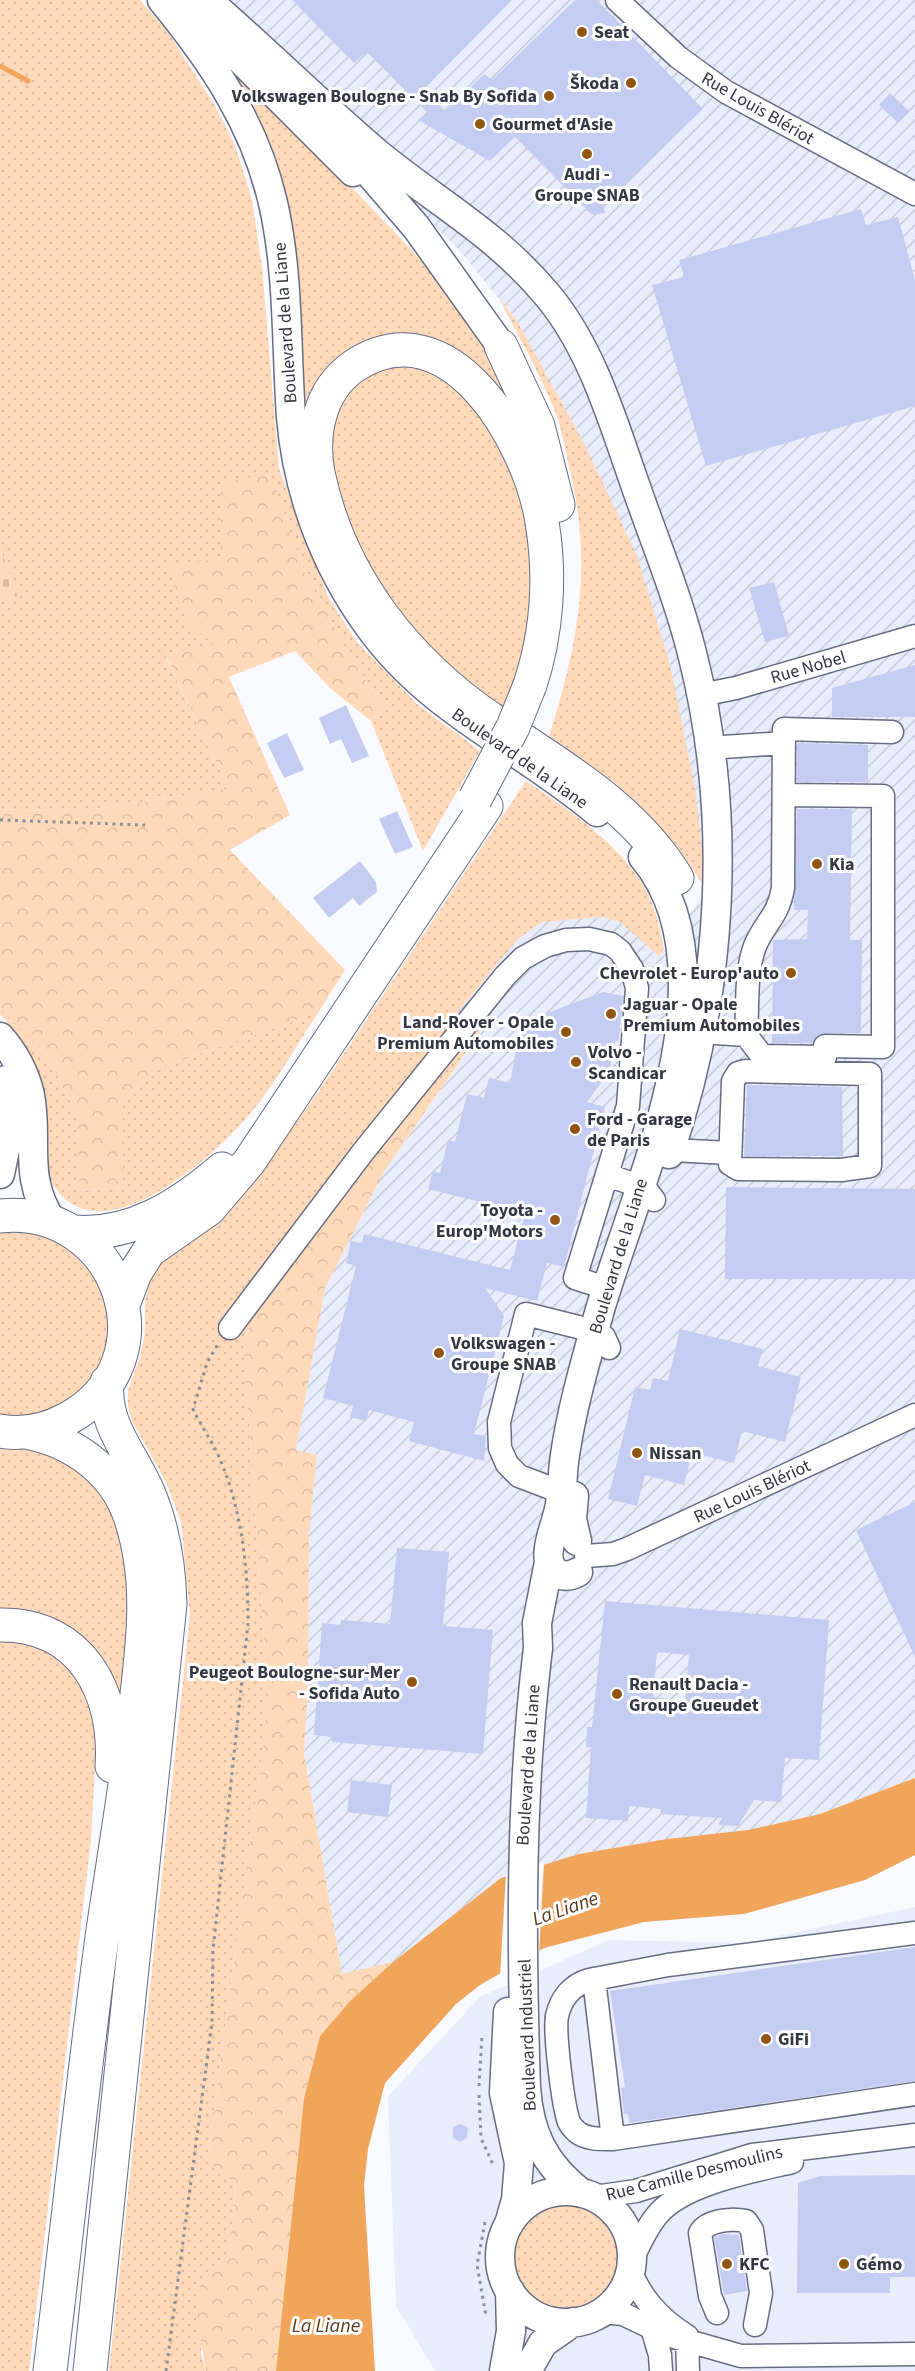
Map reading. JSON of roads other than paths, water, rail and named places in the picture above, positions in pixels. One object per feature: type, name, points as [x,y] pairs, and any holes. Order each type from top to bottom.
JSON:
[{"type":"highway","points":[[13,1431],[48,1427],[75,1414],[93,1400],[107,1382],[116,1366],[123,1342],[123,1305],[130,1282],[144,1258],[157,1244],[196,1219],[214,1203],[249,1162],[368,983],[480,802],[519,751],[560,612],[563,569],[561,525],[552,475],[538,426],[501,346]]},
{"type":"highway","points":[[536,689],[542,635],[546,555],[536,495],[513,438],[477,387],[444,361],[412,351],[390,352],[363,361],[342,376],[329,394],[319,418],[315,440],[316,461],[326,504],[343,549],[363,588],[398,637],[432,672],[471,704],[607,799],[652,842],[677,878]]},
{"type":"highway","points":[[0,1216],[26,1216],[62,1227],[96,1233],[114,1230],[171,1207],[224,1167],[283,1109]]},
{"type":"highway","points":[[62,1227],[93,1248],[106,1263],[123,1305]]},
{"type":"highway","points":[[90,2371],[170,1604],[168,1566],[158,1519],[145,1485],[108,1417],[107,1382]]},
{"type":"highway","points":[[13,1431],[54,1439],[73,1449],[110,1479],[129,1512],[142,1566],[145,1602],[143,1642],[124,1804],[104,1929],[51,2371]]},
{"type":"highway","points":[[0,1626],[34,1629],[68,1645],[92,1672],[105,1701],[112,1730],[113,1755],[104,1929]]},
{"type":"main road","name":"Boulevard de la Liane","points":[[162,0],[223,80],[243,117],[269,186],[281,249],[291,418],[297,457],[311,513],[344,587],[379,639],[414,678],[456,714],[590,806],[637,851],[656,874],[668,897],[682,944],[682,1014],[647,1193],[602,1339],[571,1421],[561,1492],[537,1623],[538,1648],[521,1875]]},
{"type":"main road","points":[[182,0],[373,192],[462,291],[501,346]]},
{"type":"main road","name":"Boulevard de la Liane","points":[[206,0],[362,162],[416,227],[462,291]]},
{"type":"main road","name":"Boulevard de la Liane","points":[[206,0],[377,152],[490,236],[533,279],[563,316],[585,354],[619,438],[683,622],[701,696],[716,828],[718,910],[701,1029],[690,1086],[671,1150],[647,1193],[606,1288],[602,1339],[574,1496],[572,1519],[580,1556],[553,1610],[538,1648]]},
{"type":"main road","points":[[677,878],[694,920],[699,944],[702,982],[701,1029]]},
{"type":"main road","points":[[0,1037],[20,1066],[28,1086],[35,1185],[43,1207],[62,1227]]},
{"type":"main road","points":[[0,1067],[9,1091],[12,1116],[0,1174]]},
{"type":"main road","points":[[549,1555],[559,1574],[568,1576],[580,1556]]},
{"type":"main road","name":"Boulevard Industriel","points":[[499,2218],[519,2171],[518,2154],[504,2093],[517,1978],[521,1875]]},
{"type":"main road","name":"Boulevard Industriel","points":[[517,1978],[531,2128],[549,2163],[587,2195]]},
{"type":"main road","points":[[526,2371],[543,2343],[573,2322],[601,2312],[620,2294],[631,2265],[630,2240],[624,2225],[611,2209],[587,2195],[558,2192],[537,2198],[499,2218],[502,2240],[500,2258],[503,2275],[510,2291],[522,2305],[537,2315],[555,2321],[573,2322]]},
{"type":"main road","points":[[504,2371],[512,2320],[510,2291]]},
{"type":"street","name":"Rue Louis Blériot","points":[[617,0],[678,57],[726,92],[915,194]]},
{"type":"street","name":"Rue Nobel","points":[[701,696],[915,636]]},
{"type":"street","points":[[785,795],[883,796],[882,1047],[825,1046],[825,1057],[762,1056],[746,1035],[753,954],[759,938],[779,908],[783,888],[784,729],[892,732]]},
{"type":"street","points":[[708,748],[784,743]]},
{"type":"street","points":[[230,1328],[363,1152],[494,988],[523,958],[555,942],[589,939],[611,944],[627,960],[635,978],[628,1106],[575,1278],[606,1288]]},
{"type":"street","points":[[701,1029],[746,1035]]},
{"type":"street","points":[[738,1073],[870,1074],[870,1166],[841,1170],[738,1169],[730,1164],[730,1153],[733,1081],[738,1073]]},
{"type":"street","points":[[671,1150],[730,1153]]},
{"type":"street","points":[[607,1175],[647,1193]]},
{"type":"street","points":[[561,1492],[528,1481],[513,1471],[500,1448],[499,1422],[526,1314],[602,1339]]},
{"type":"street","name":"Rue Louis Blériot","points":[[580,1556],[608,1555],[627,1549],[915,1415]]},
{"type":"street","points":[[915,1933],[668,1965],[594,1979],[576,1984],[564,1998],[557,2017],[562,2080],[569,2122],[578,2133],[589,2138],[613,2139],[915,2094]]},
{"type":"street","points":[[594,1979],[613,2139]]},
{"type":"street","points":[[773,2114],[779,2158]]},
{"type":"street","name":"Rue Camille Desmoulins","points":[[587,2195],[636,2191],[726,2162],[779,2158],[915,2135]]},
{"type":"street","name":"Rue Camille Desmoulins","points":[[631,2265],[653,2220],[671,2203],[703,2187],[779,2158]]},
{"type":"street","points":[[717,2313],[710,2296],[700,2233],[704,2227],[712,2223],[737,2219],[746,2221],[752,2230],[761,2293],[755,2325]]},
{"type":"street","points":[[631,2265],[641,2294],[687,2339],[688,2371]]},
{"type":"street","points":[[601,2312],[623,2314],[652,2328],[720,2352],[749,2357],[865,2363],[915,2354]]},
{"type":"street","points":[[652,2328],[660,2355],[661,2371]]},
{"type":"water","name":"La Liane","points":[[915,1778],[915,1855],[865,1880],[744,1914],[644,1922],[544,1948],[480,1985],[456,2004],[385,2083],[368,2149],[364,2186],[375,2371],[276,2371],[304,2098],[320,2036],[350,2001],[393,1962],[501,1878],[579,1854],[667,1839],[748,1830],[820,1814]]},
{"type":"waterway","points":[[0,66],[28,81]]},
{"type":"place","name":"Seat","points":[[582,32]]},
{"type":"place","name":"Škoda","points":[[631,83]]},
{"type":"place","name":"Volkswagen Boulogne - Snab By Sofida","points":[[549,96]]},
{"type":"place","name":"Gourmet d'Asie","points":[[480,124]]},
{"type":"place","name":"Audi - Groupe SNAB","points":[[587,154]]},
{"type":"place","name":"Kia","points":[[817,864]]},
{"type":"place","name":"Chevrolet - Europ'auto","points":[[791,973]]},
{"type":"place","name":"Jaguar - Opale Premium Automobiles","points":[[611,1014]]},
{"type":"place","name":"Land-Rover - Opale Premium Automobiles","points":[[566,1032]]},
{"type":"place","name":"Volvo - Scandicar","points":[[576,1062]]},
{"type":"place","name":"Ford - Garage de Paris","points":[[575,1129]]},
{"type":"place","name":"Toyota - Europ'Motors","points":[[555,1220]]},
{"type":"place","name":"Volkswagen - Groupe SNAB","points":[[439,1353]]},
{"type":"place","name":"Nissan","points":[[637,1453]]},
{"type":"place","name":"Peugeot Boulogne-sur-Mer - Sofida Auto","points":[[412,1682]]},
{"type":"place","name":"Renault Dacia - Groupe Gueudet","points":[[617,1694]]},
{"type":"place","name":"GiFi","points":[[766,2039]]},
{"type":"place","name":"KFC","points":[[727,2264]]},
{"type":"place","name":"Gémo","points":[[844,2264]]}]
